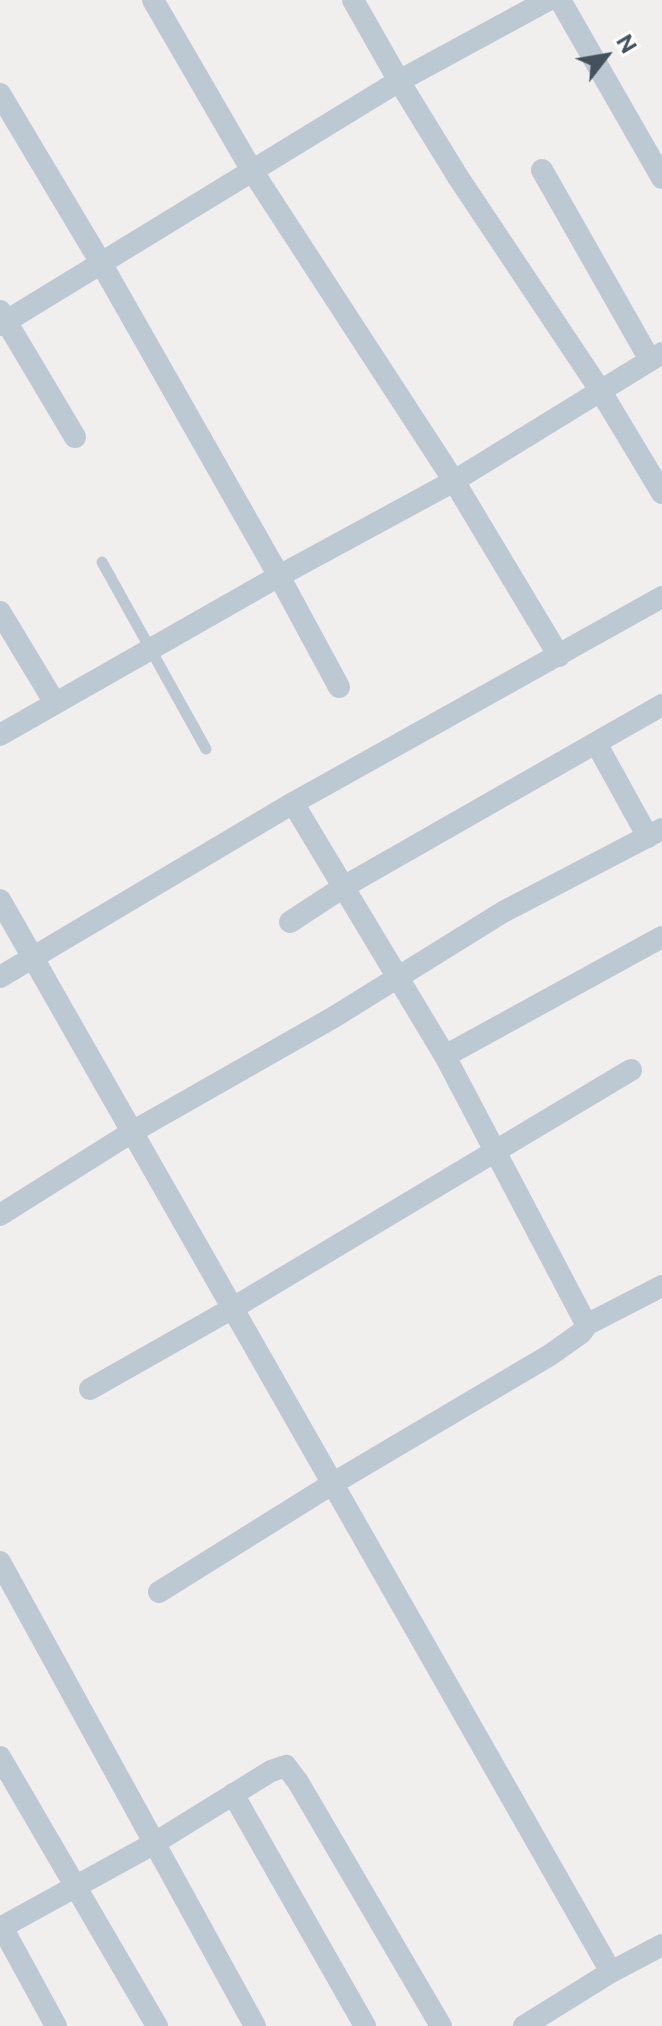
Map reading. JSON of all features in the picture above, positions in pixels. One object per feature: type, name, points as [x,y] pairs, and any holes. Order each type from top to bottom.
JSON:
[{"type":"street","points":[[153,0],[251,169],[454,481],[559,656]]},
{"type":"street","points":[[353,0],[458,177],[600,390],[662,493]]},
{"type":"street","points":[[75,437],[2,319],[101,263],[511,9],[548,0]]},
{"type":"street","points":[[560,0],[662,178]]},
{"type":"street","points":[[0,94],[101,263],[339,687]]},
{"type":"street","points":[[0,735],[279,576],[454,481],[656,357],[542,170]]},
{"type":"street","points":[[0,977],[293,803],[662,597]]},
{"type":"street","points":[[0,612],[55,703]]},
{"type":"street","points":[[290,922],[345,886],[662,705]]},
{"type":"street","points":[[0,1215],[132,1132],[334,1017],[503,912],[655,833],[596,743]]},
{"type":"street","points":[[293,803],[445,1056],[579,1313],[589,1322]]},
{"type":"street","points":[[0,900],[611,1972]]},
{"type":"street","points":[[445,1056],[662,937]]},
{"type":"street","points":[[90,1389],[233,1308],[631,1070]]},
{"type":"street","points":[[159,1592],[332,1484],[550,1355],[581,1333],[589,1322],[662,1286]]},
{"type":"street","points":[[0,1562],[255,2026]]},
{"type":"street","points":[[0,1757],[157,2026]]},
{"type":"street","points":[[56,2026],[1,1928],[286,1766],[441,2026]]},
{"type":"street","points":[[233,1794],[365,2026]]},
{"type":"street","points":[[524,2026],[611,1972],[662,1945]]},
{"type":"lane","points":[[102,562],[206,749]]}]
